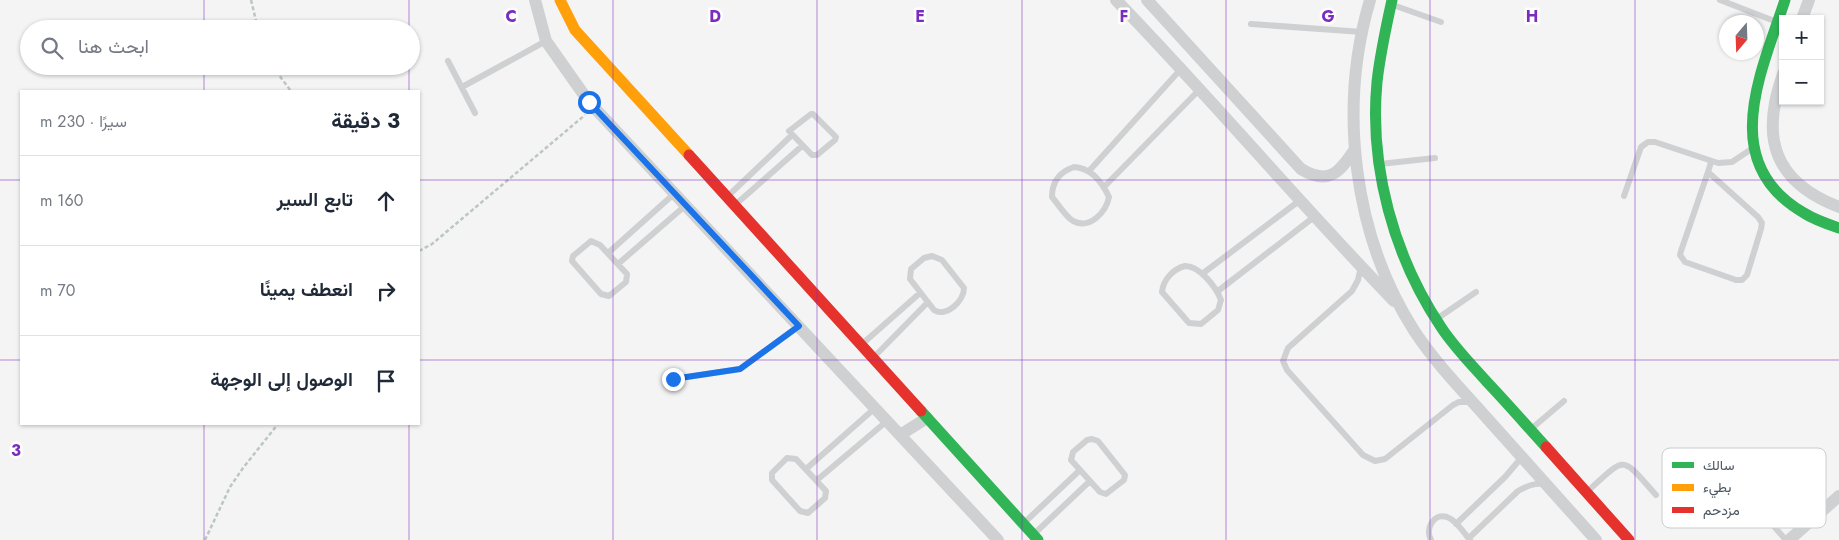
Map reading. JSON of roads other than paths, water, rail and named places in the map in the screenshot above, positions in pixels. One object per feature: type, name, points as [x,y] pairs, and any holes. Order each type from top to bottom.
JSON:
[{"type":"street","points":[[534,0],[546,41],[589,102],[998,540]]},
{"type":"street","points":[[560,0],[575,30],[872,359],[1036,537]]},
{"type":"street","points":[[1116,0],[1180,70],[1200,89],[1299,201],[1402,309]]},
{"type":"street","points":[[1147,0],[1300,168],[1316,176],[1326,177],[1341,169],[1355,149]]},
{"type":"street","points":[[1370,0],[1362,32],[1354,102],[1355,149],[1362,195],[1374,241],[1390,287],[1428,350],[1596,540]]},
{"type":"street","points":[[1786,0],[1754,99],[1751,131],[1754,147],[1758,162],[1766,177],[1787,202],[1800,211],[1839,228]]},
{"type":"street","points":[[1803,15],[1809,0]]},
{"type":"street","points":[[1391,2],[1382,40],[1376,89],[1375,116],[1379,164],[1385,195],[1399,243],[1417,286],[1437,319],[1461,351],[1629,540]]},
{"type":"street","points":[[1159,45],[1174,29]]},
{"type":"street","points":[[1779,85],[1772,116],[1777,152],[1788,173],[1804,190],[1839,207]]},
{"type":"street","points":[[900,435],[926,418]]},
{"type":"street","points":[[1826,507],[1839,496]]},
{"type":"street","points":[[1788,540],[1802,528]]},
{"type":"lane","points":[[1720,0],[1778,22]]},
{"type":"lane","points":[[1391,2],[1441,22]]},
{"type":"lane","points":[[1251,24],[1362,32]]},
{"type":"lane","points":[[462,87],[546,41]]},
{"type":"lane","points":[[448,61],[475,112]]},
{"type":"lane","points":[[1089,171],[1180,70]]},
{"type":"lane","points":[[1104,188],[1200,89]]},
{"type":"lane","points":[[813,114],[836,137],[817,156],[802,146],[792,135],[790,129],[813,114]]},
{"type":"lane","points":[[730,201],[792,135]]},
{"type":"lane","points":[[1624,196],[1642,146],[1648,142],[1655,142],[1718,164],[1732,162],[1754,147]]},
{"type":"lane","points":[[730,201],[802,146]]},
{"type":"lane","points":[[1379,164],[1436,158]]},
{"type":"lane","points":[[1708,172],[1762,222],[1762,229],[1747,275],[1742,280],[1736,280],[1685,262],[1681,258],[1681,251],[1711,162]]},
{"type":"lane","points":[[1074,167],[1089,171],[1104,188],[1109,197],[1104,211],[1089,222],[1073,221],[1052,197],[1052,187],[1056,180],[1066,170],[1074,167]]},
{"type":"lane","points":[[608,253],[675,193]]},
{"type":"lane","points":[[1202,274],[1299,201]]},
{"type":"lane","points":[[618,264],[686,206]]},
{"type":"lane","points":[[1218,291],[1314,216]]},
{"type":"lane","points":[[591,241],[598,242],[608,253],[627,274],[627,279],[612,295],[606,296],[601,294],[572,261],[573,256],[591,241]]},
{"type":"lane","points":[[928,256],[939,258],[963,285],[964,292],[961,299],[945,312],[937,312],[920,293],[910,279],[911,269],[928,256]]},
{"type":"lane","points":[[1191,266],[1202,274],[1218,291],[1221,300],[1218,310],[1206,321],[1195,324],[1189,323],[1162,292],[1166,280],[1178,268],[1191,266]]},
{"type":"lane","points":[[1361,267],[1358,280],[1352,291],[1285,352],[1284,361],[1287,370],[1362,455],[1375,461],[1385,459],[1453,404],[1473,402]]},
{"type":"lane","points":[[1437,319],[1476,292]]},
{"type":"lane","points":[[861,345],[920,293]]},
{"type":"lane","points":[[872,359],[928,302]]},
{"type":"lane","points":[[673,379],[740,369],[799,326]]},
{"type":"lane","points":[[1530,430],[1564,401]]},
{"type":"lane","points":[[806,469],[875,408]]},
{"type":"lane","points":[[817,480],[887,421]]},
{"type":"lane","points":[[1092,438],[1098,441],[1125,475],[1124,480],[1106,494],[1100,492],[1090,481],[1071,460],[1072,455],[1087,440],[1092,438]]},
{"type":"lane","points":[[1456,524],[1505,477],[1522,457]]},
{"type":"lane","points":[[790,458],[796,459],[806,469],[826,491],[826,496],[810,511],[805,513],[800,511],[771,478],[772,472],[790,458]]},
{"type":"lane","points":[[1587,493],[1615,466],[1622,464],[1631,467],[1656,495]]},
{"type":"lane","points":[[1023,524],[1080,470]]},
{"type":"lane","points":[[1036,537],[1090,481]]},
{"type":"lane","points":[[1431,540],[1428,530],[1429,526],[1434,520],[1442,516],[1447,517],[1456,524],[1470,539],[1518,491],[1536,483],[1546,484]]},
{"type":"lane","points":[[1776,528],[1788,540]]}]
